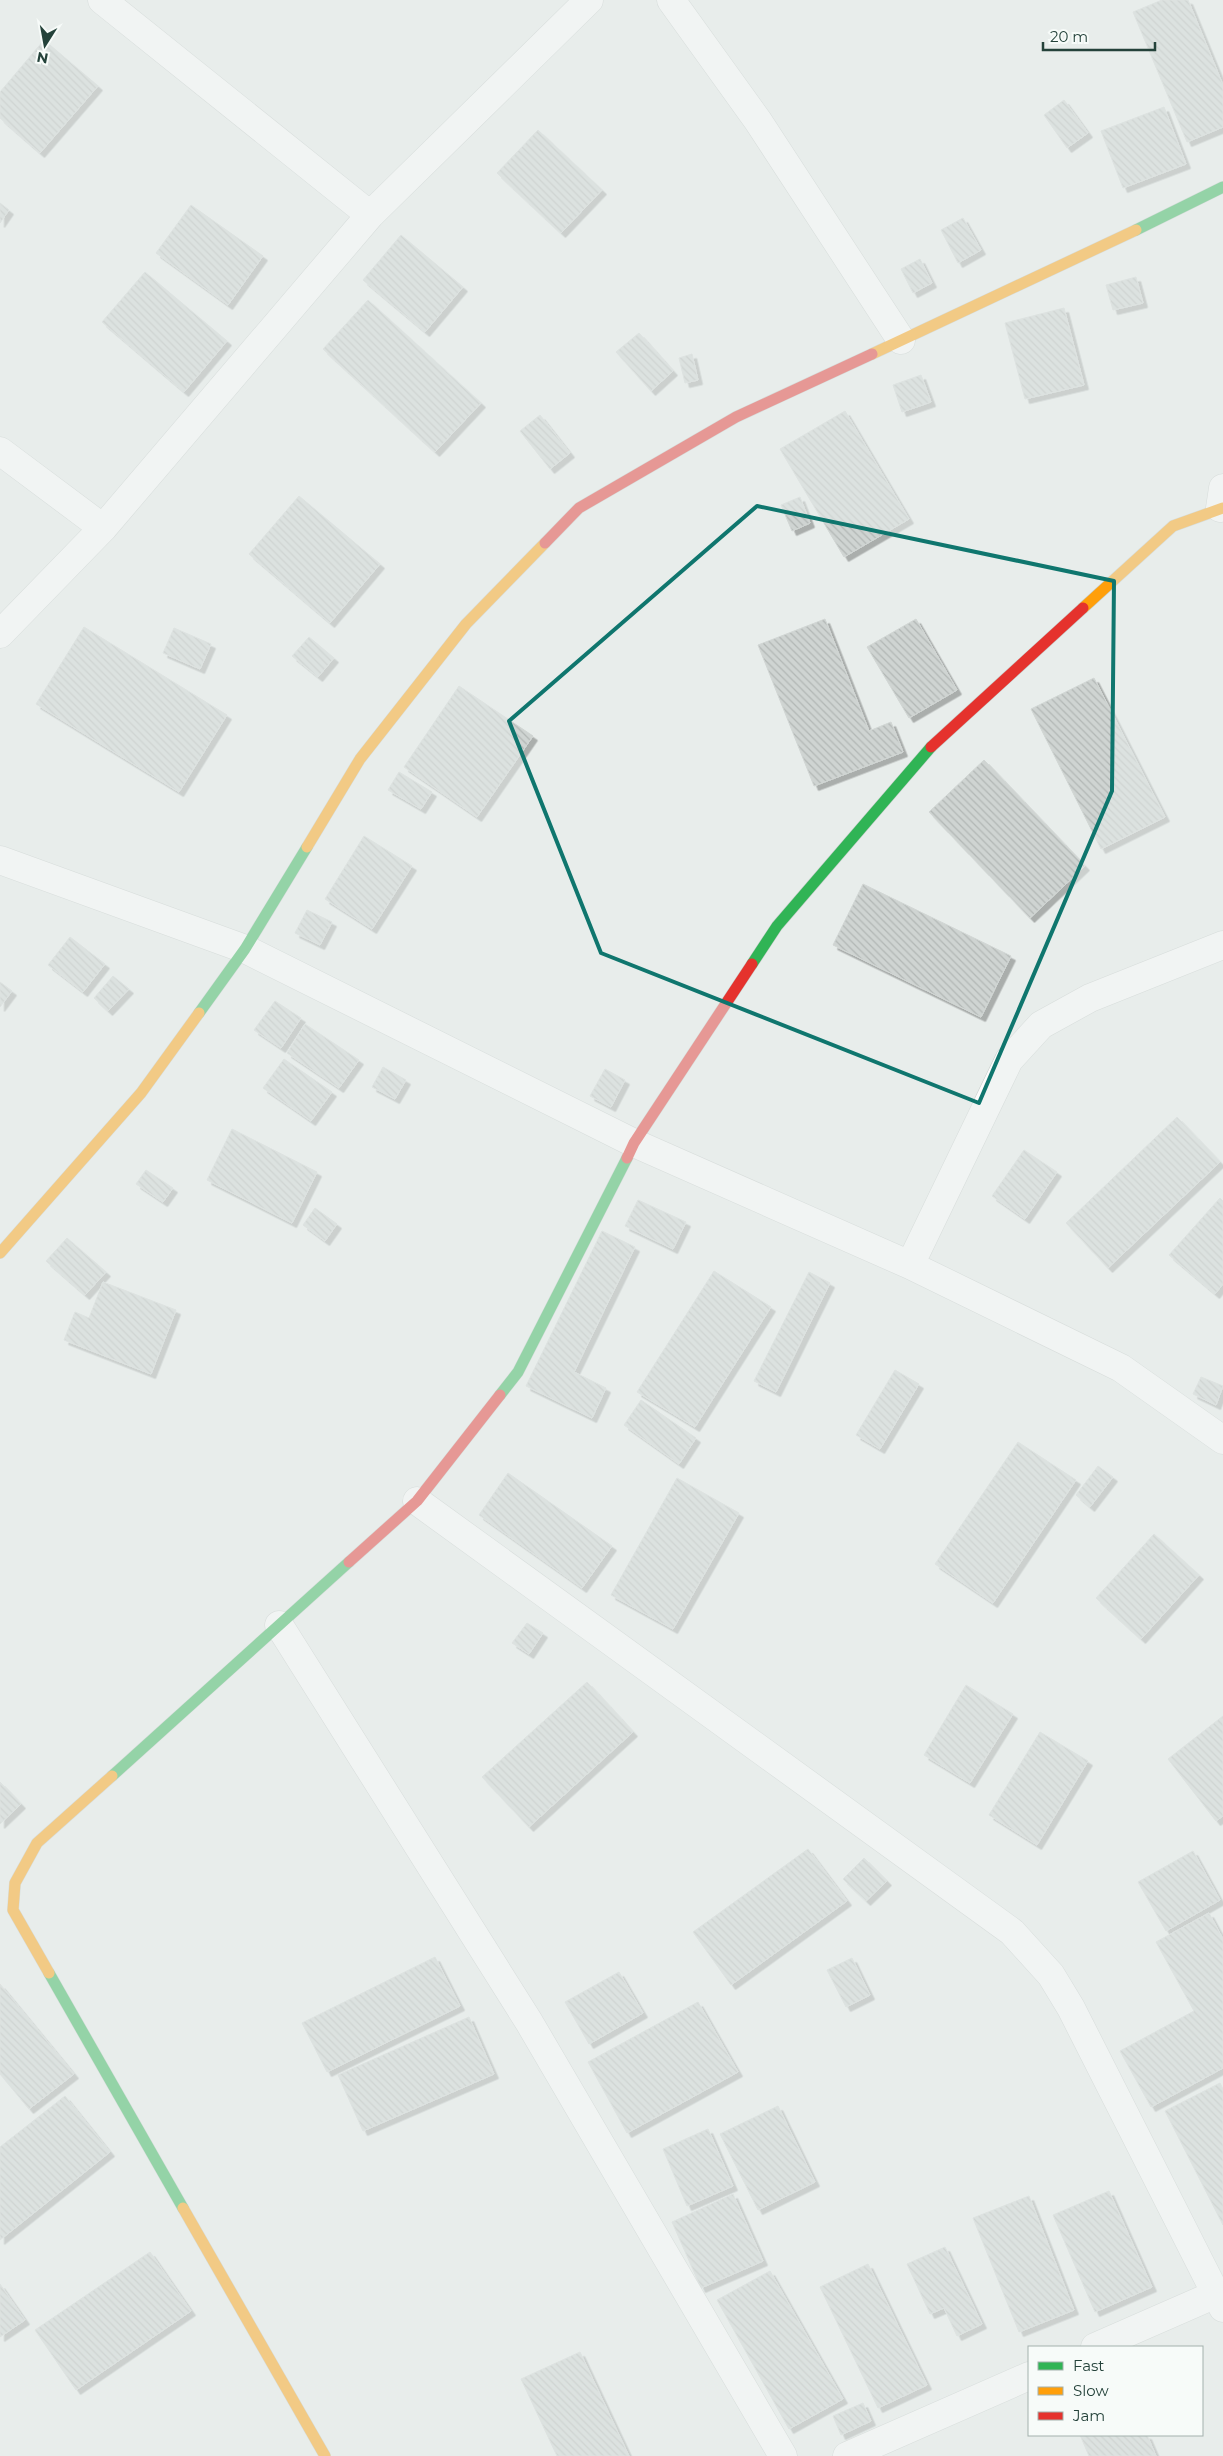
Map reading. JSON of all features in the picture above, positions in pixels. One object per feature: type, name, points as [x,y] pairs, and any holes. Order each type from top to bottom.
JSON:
[{"type":"street","points":[[102,0],[370,215]]},
{"type":"street","points":[[0,634],[103,528],[370,215],[589,0]]},
{"type":"street","points":[[671,0],[758,121],[901,340]]},
{"type":"street","points":[[0,1253],[141,1093],[245,949],[360,759],[466,624],[579,508],[736,417],[1087,254],[1223,187]]},
{"type":"street","points":[[0,451],[103,528]]},
{"type":"street","points":[[326,2456],[13,1910],[15,1883],[37,1843],[417,1501],[518,1372],[634,1143],[777,926],[940,737],[1173,526],[1222,501]]},
{"type":"street","points":[[0,860],[245,949],[634,1143],[910,1265],[1121,1368],[1223,1440]]},
{"type":"street","points":[[910,1265],[1009,1060],[1041,1025],[1090,998],[1223,944]]},
{"type":"street","points":[[417,1501],[1012,1932],[1051,1975],[1071,2008],[1220,2298],[1098,2346]]},
{"type":"street","points":[[279,1625],[529,2022],[783,2456]]},
{"type":"street","points":[[847,2456],[1028,2376]]},
{"type":"highlighted area","points":[[757,506],[1114,581],[1112,791],[979,1103],[601,953],[509,721]]},
{"type":"building","points":[[1162,0],[1188,0],[1223,85],[1223,127],[1187,142],[1133,12]]},
{"type":"building","points":[[44,40],[98,86],[40,153],[0,118],[0,92]]},
{"type":"building","points":[[1064,100],[1088,133],[1067,148],[1044,115]]},
{"type":"building","points":[[1164,107],[1186,164],[1123,188],[1101,131]]},
{"type":"building","points":[[538,130],[602,190],[561,233],[497,173]]},
{"type":"building","points":[[0,203],[9,210],[0,223]]},
{"type":"building","points":[[191,205],[263,256],[228,305],[156,253]]},
{"type":"building","points":[[963,218],[981,250],[958,263],[941,230]]},
{"type":"building","points":[[401,235],[463,287],[425,332],[363,280]]},
{"type":"building","points":[[920,259],[932,283],[913,293],[901,269]]},
{"type":"building","points":[[145,272],[227,341],[184,392],[102,322]]},
{"type":"building","points":[[1136,277],[1143,303],[1113,310],[1106,285]]},
{"type":"building","points":[[368,300],[481,403],[435,452],[323,349]]},
{"type":"building","points":[[1064,308],[1084,385],[1025,399],[1005,323]]},
{"type":"building","points":[[639,333],[673,371],[651,391],[616,352]]},
{"type":"building","points":[[692,354],[698,380],[685,383],[679,358]]},
{"type":"building","points":[[921,375],[931,402],[902,412],[893,385]]},
{"type":"building","points":[[845,411],[909,519],[844,557],[780,449]]},
{"type":"building","points":[[540,415],[570,453],[550,469],[520,431]]},
{"type":"building","points":[[299,496],[380,564],[330,623],[249,554]]},
{"type":"building","points":[[800,497],[810,523],[792,531],[781,505]]},
{"type":"building","points":[[825,619],[869,731],[891,722],[903,752],[814,786],[758,645]]},
{"type":"building","points":[[916,619],[957,690],[909,718],[867,647]]},
{"type":"building","points":[[84,627],[227,715],[179,792],[36,704]]},
{"type":"building","points":[[174,628],[211,644],[200,669],[163,653]]},
{"type":"building","points":[[309,637],[334,658],[318,677],[292,656]]},
{"type":"building","points":[[1094,678],[1165,817],[1101,849],[1031,709]]},
{"type":"building","points":[[459,686],[533,736],[477,817],[404,767]]},
{"type":"building","points":[[984,760],[1085,866],[1030,918],[929,812]]},
{"type":"building","points":[[399,772],[432,792],[421,809],[388,790]]},
{"type":"building","points":[[364,836],[412,866],[372,929],[325,899]]},
{"type":"building","points":[[863,884],[1011,956],[981,1017],[833,945]]},
{"type":"building","points":[[307,910],[332,922],[320,945],[295,933]]},
{"type":"building","points":[[70,937],[105,964],[83,992],[48,965]]},
{"type":"building","points":[[113,976],[129,989],[108,1011],[94,998]]},
{"type":"building","points":[[0,982],[12,991],[0,1007]]},
{"type":"building","points":[[275,1001],[301,1018],[281,1048],[254,1030]]},
{"type":"building","points":[[305,1024],[359,1060],[339,1088],[287,1053]]},
{"type":"building","points":[[284,1059],[332,1092],[311,1121],[263,1088]]},
{"type":"building","points":[[383,1067],[406,1080],[395,1099],[372,1087]]},
{"type":"building","points":[[605,1069],[625,1080],[611,1107],[590,1096]]},
{"type":"building","points":[[1177,1117],[1220,1162],[1108,1268],[1066,1223]]},
{"type":"building","points":[[232,1129],[317,1172],[292,1223],[207,1180]]},
{"type":"building","points":[[1024,1150],[1057,1172],[1025,1219],[992,1196]]},
{"type":"building","points":[[146,1170],[173,1188],[163,1202],[136,1184]]},
{"type":"building","points":[[1220,1198],[1223,1201],[1223,1284],[1215,1294],[1169,1255]]},
{"type":"building","points":[[638,1200],[686,1222],[673,1249],[625,1226]]},
{"type":"building","points":[[315,1208],[337,1224],[325,1241],[303,1225]]},
{"type":"building","points":[[602,1231],[635,1247],[574,1372],[606,1388],[592,1418],[526,1386]]},
{"type":"building","points":[[67,1238],[106,1272],[85,1295],[46,1261]]},
{"type":"building","points":[[714,1271],[771,1307],[695,1427],[637,1392]]},
{"type":"building","points":[[809,1272],[830,1283],[776,1392],[754,1381]]},
{"type":"building","points":[[103,1282],[176,1310],[151,1374],[64,1340],[75,1312],[89,1318]]},
{"type":"building","points":[[895,1370],[919,1384],[880,1449],[856,1435]]},
{"type":"building","points":[[1201,1377],[1223,1386],[1216,1405],[1193,1394]]},
{"type":"building","points":[[641,1400],[696,1438],[679,1464],[624,1425]]},
{"type":"building","points":[[1018,1442],[1076,1480],[993,1603],[935,1564]]},
{"type":"building","points":[[1098,1466],[1113,1477],[1090,1507],[1076,1495]]},
{"type":"building","points":[[508,1473],[612,1546],[582,1588],[479,1515]]},
{"type":"building","points":[[677,1478],[739,1513],[673,1629],[611,1595]]},
{"type":"building","points":[[1154,1534],[1199,1575],[1141,1639],[1096,1598]]},
{"type":"building","points":[[527,1623],[543,1633],[529,1654],[512,1643]]},
{"type":"building","points":[[587,1682],[633,1732],[529,1827],[482,1777]]},
{"type":"building","points":[[966,1685],[1013,1714],[970,1783],[924,1755]]},
{"type":"building","points":[[1223,1716],[1223,1816],[1216,1821],[1168,1759]]},
{"type":"building","points":[[1040,1732],[1088,1761],[1037,1845],[989,1815]]},
{"type":"building","points":[[0,1782],[21,1804],[0,1824]]},
{"type":"building","points":[[808,1849],[847,1901],[731,1985],[693,1932]]},
{"type":"building","points":[[1193,1851],[1220,1900],[1166,1931],[1138,1882]]},
{"type":"building","points":[[864,1858],[887,1881],[866,1901],[843,1879]]},
{"type":"building","points":[[1209,1913],[1223,1939],[1223,2068],[1151,2107],[1120,2051],[1194,2011],[1156,1942]]},
{"type":"building","points":[[435,1957],[460,2006],[327,2072],[302,2023]]},
{"type":"building","points":[[852,1958],[870,1995],[846,2007],[827,1970]]},
{"type":"building","points":[[619,1972],[643,2013],[589,2044],[565,2002]]},
{"type":"building","points":[[0,1984],[74,2074],[29,2109],[0,2074]]},
{"type":"building","points":[[698,2002],[738,2072],[627,2133],[588,2062]]},
{"type":"building","points":[[469,2017],[494,2074],[363,2131],[338,2075]]},
{"type":"building","points":[[1220,2083],[1223,2089],[1223,2225],[1165,2111]]},
{"type":"building","points":[[65,2096],[110,2152],[0,2240],[0,2147]]},
{"type":"building","points":[[778,2106],[815,2182],[758,2210],[720,2134]]},
{"type":"building","points":[[708,2129],[733,2186],[687,2206],[663,2149]]},
{"type":"building","points":[[1109,2191],[1152,2287],[1095,2312],[1053,2215]]},
{"type":"building","points":[[733,2194],[763,2261],[701,2288],[672,2222]]},
{"type":"building","points":[[1029,2196],[1074,2310],[1019,2332],[973,2218]]},
{"type":"building","points":[[945,2247],[982,2324],[957,2336],[944,2308],[930,2314],[907,2264]]},
{"type":"building","points":[[150,2252],[191,2311],[76,2390],[35,2330]]},
{"type":"building","points":[[868,2264],[927,2385],[878,2408],[820,2287]]},
{"type":"building","points":[[770,2271],[843,2399],[789,2429],[717,2300]]},
{"type":"building","points":[[0,2284],[25,2320],[0,2337]]},
{"type":"building","points":[[580,2352],[629,2456],[557,2456],[521,2379]]},
{"type":"building","points":[[863,2403],[871,2421],[841,2435],[833,2416]]},
{"type":"building","points":[[1080,2436],[1147,2436],[1156,2456],[1089,2456]]},
{"type":"traffic: fast","points":[[1136,230],[1223,187]]},
{"type":"traffic: fast","points":[[752,964],[777,926],[931,747]]},
{"type":"traffic: fast","points":[[199,1013],[245,949],[307,847]]},
{"type":"traffic: fast","points":[[500,1395],[518,1372],[627,1158]]},
{"type":"traffic: fast","points":[[112,1776],[349,1562]]},
{"type":"traffic: fast","points":[[49,1973],[183,2208]]},
{"type":"traffic: slow","points":[[872,354],[1136,230]]},
{"type":"traffic: slow","points":[[1083,608],[1173,526],[1223,508]]},
{"type":"traffic: slow","points":[[307,847],[360,759],[466,624],[545,543]]},
{"type":"traffic: slow","points":[[0,1253],[141,1093],[199,1013]]},
{"type":"traffic: slow","points":[[49,1973],[13,1910],[15,1883],[37,1843],[112,1776]]},
{"type":"traffic: slow","points":[[183,2208],[325,2456]]},
{"type":"traffic: jam","points":[[545,543],[579,508],[736,417],[872,354]]},
{"type":"traffic: jam","points":[[931,747],[1083,608]]},
{"type":"traffic: jam","points":[[627,1158],[634,1143],[752,964]]},
{"type":"traffic: jam","points":[[349,1562],[417,1501],[500,1395]]}]
